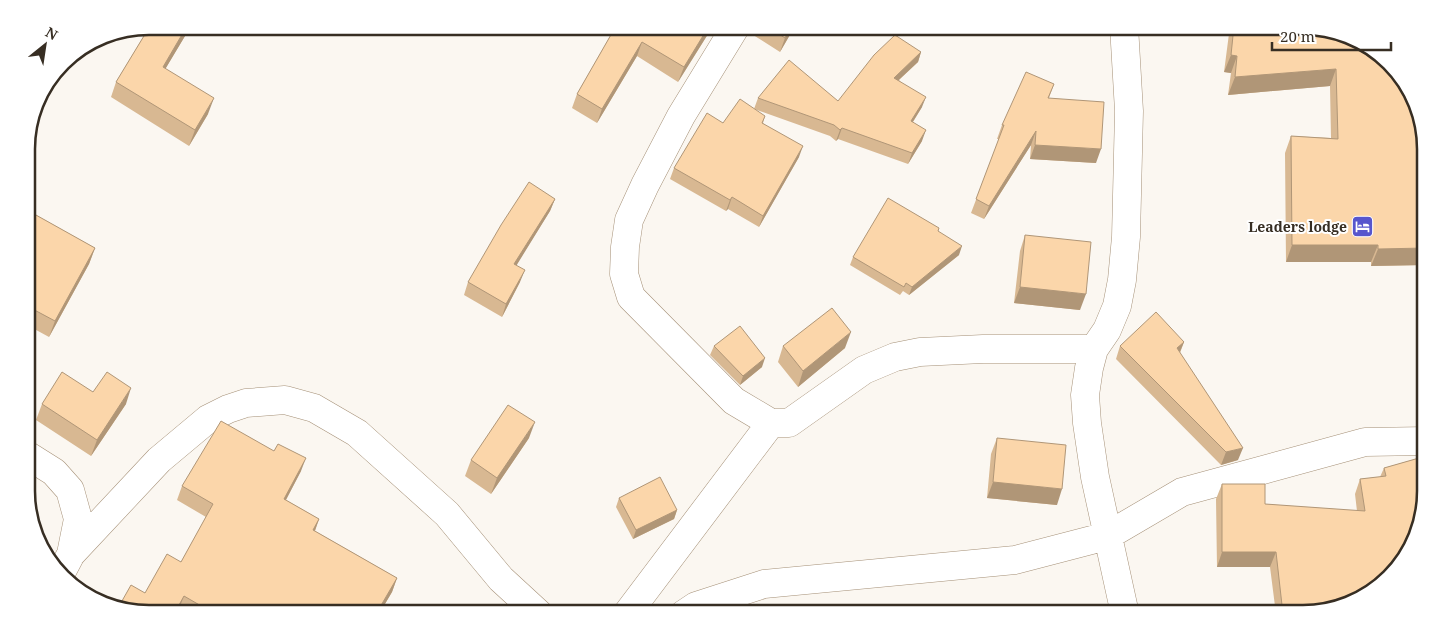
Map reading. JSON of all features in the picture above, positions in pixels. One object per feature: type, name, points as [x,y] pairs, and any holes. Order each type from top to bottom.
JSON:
[{"type":"street","points":[[731,35],[682,116],[629,220],[624,274],[631,297],[734,401],[771,423],[789,423],[864,370],[895,357],[920,352],[983,349],[1094,349]]},
{"type":"street","points":[[1123,605],[1095,478],[1084,395],[1094,349],[1107,330],[1117,306],[1126,237],[1129,111],[1125,35]]},
{"type":"street","points":[[66,564],[159,460],[208,419],[246,403],[285,400],[314,408],[357,432],[447,514],[501,579],[529,605]]},
{"type":"street","points":[[634,605],[771,423]]},
{"type":"street","points":[[699,605],[764,584],[1015,560],[1107,536],[1182,492],[1365,442],[1417,441]]},
{"type":"street","points":[[35,460],[54,472],[70,490],[78,519],[66,564]]},
{"type":"building","points":[[144,35],[182,35],[163,67],[214,98],[195,130],[116,82]]},
{"type":"building","points":[[611,35],[704,35],[684,67],[642,42],[602,109],[577,94]]},
{"type":"building","points":[[895,35],[921,52],[894,78],[926,97],[911,121],[926,130],[912,153],[842,128],[840,130],[834,125],[758,98],[789,60],[838,101],[874,55]]},
{"type":"building","points":[[1233,35],[1310,35],[1325,37],[1347,44],[1360,50],[1384,68],[1402,92],[1413,119],[1416,134],[1417,248],[1378,249],[1378,245],[1292,245],[1291,136],[1338,139],[1336,69],[1235,77],[1237,56],[1231,55]]},
{"type":"building","points":[[1026,72],[1054,84],[1048,98],[1104,102],[1101,149],[1035,145],[1036,131],[989,206],[976,199],[1004,125],[1002,125]]},
{"type":"building","points":[[740,99],[765,116],[762,123],[803,146],[763,216],[732,197],[730,200],[674,168],[707,113],[723,123]]},
{"type":"building","points":[[529,182],[555,199],[514,264],[525,270],[506,304],[468,282],[501,225]]},
{"type":"building","points":[[888,198],[939,228],[938,231],[962,246],[912,287],[906,283],[904,287],[853,257]]},
{"type":"building","points":[[35,214],[95,248],[55,321],[35,310]]},
{"type":"building","points":[[1025,235],[1091,242],[1086,294],[1020,287]]},
{"type":"building","points":[[832,308],[851,332],[803,371],[783,346]]},
{"type":"building","points":[[1156,312],[1184,342],[1177,348],[1243,448],[1226,452],[1120,346]]},
{"type":"building","points":[[740,326],[765,358],[743,376],[714,346]]},
{"type":"building","points":[[62,372],[93,392],[107,372],[131,388],[97,440],[42,404]]},
{"type":"building","points":[[508,405],[535,422],[497,478],[471,460]]},
{"type":"building","points":[[221,421],[274,451],[278,444],[306,458],[284,499],[319,519],[313,530],[397,578],[381,605],[200,605],[184,596],[179,605],[142,605],[122,602],[131,585],[145,593],[167,554],[181,562],[213,504],[182,486]]},
{"type":"building","points":[[997,438],[1066,445],[1062,489],[993,482]]},
{"type":"building","points":[[1417,459],[1415,513],[1402,548],[1384,572],[1360,590],[1325,603],[1282,605],[1276,552],[1222,552],[1222,484],[1265,484],[1265,504],[1365,511],[1360,479],[1386,476],[1384,468]]},
{"type":"building","points":[[660,477],[677,510],[636,530],[619,498]]},
{"type":"place","name":"Leaders lodge","points":[[1363,226]]}]
